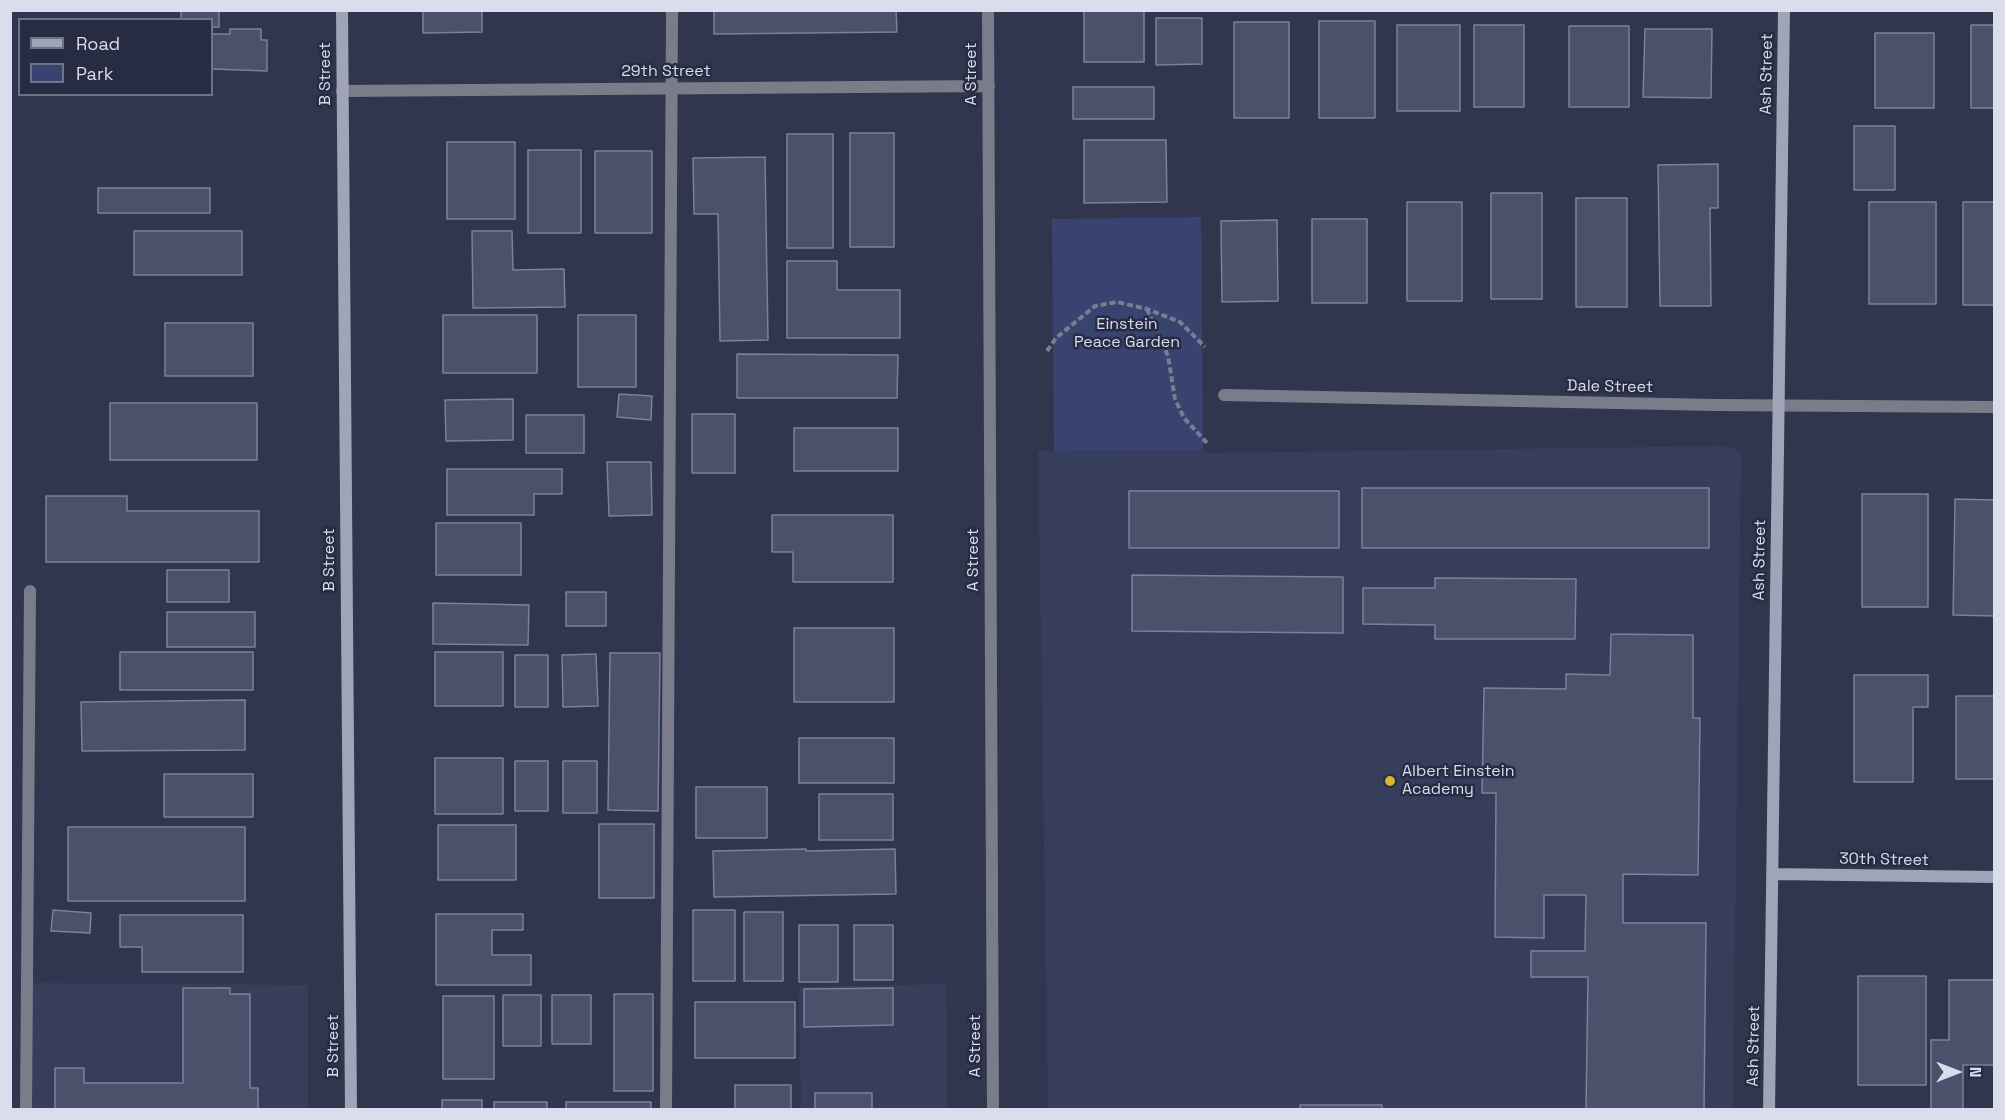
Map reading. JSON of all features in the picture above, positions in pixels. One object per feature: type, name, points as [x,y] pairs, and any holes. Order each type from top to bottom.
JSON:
[{"type":"street","name":"B Street","points":[[342,10],[351,1110]]},
{"type":"street","points":[[666,1110],[672,10]]},
{"type":"street","name":"A Street","points":[[988,10],[993,1110]]},
{"type":"street","name":"Ash Street","points":[[1769,1110],[1784,10]]},
{"type":"street","name":"29th Street","points":[[342,91],[989,86]]},
{"type":"street","name":"Dale Street","points":[[1224,395],[1995,407]]},
{"type":"street","points":[[26,1110],[30,591]]},
{"type":"street","name":"30th Street","points":[[1773,874],[1995,877]]},
{"type":"path","points":[[1047,351],[1056,338],[1095,306],[1117,302],[1147,309],[1180,322],[1205,347]]},
{"type":"path","points":[[1147,309],[1168,356],[1175,399],[1184,418],[1207,442]]},
{"type":"shaded area","name":"Albert Einstein Academy","points":[[1723,446],[1741,451],[1733,1109],[1048,1109],[1038,451],[1203,450],[1211,453]]},
{"type":"shaded area","points":[[30,983],[308,985],[308,1109],[27,1110]]},
{"type":"shaded area","points":[[946,984],[947,1109],[801,1109],[799,987]]},
{"type":"green space","name":"Einstein Peace Garden","points":[[1201,217],[1203,450],[1054,451],[1052,219]]},
{"type":"building","points":[[181,10],[219,10],[219,27],[213,27],[213,18],[181,18]]},
{"type":"building","points":[[423,10],[482,10],[482,32],[423,33]]},
{"type":"building","points":[[714,10],[896,10],[897,32],[714,34]]},
{"type":"building","points":[[1084,10],[1144,10],[1144,62],[1084,62]]},
{"type":"building","points":[[1156,18],[1202,18],[1202,64],[1156,65]]},
{"type":"building","points":[[1319,21],[1375,21],[1375,118],[1319,118]]},
{"type":"building","points":[[1234,22],[1289,22],[1289,118],[1234,118]]},
{"type":"building","points":[[1397,25],[1460,25],[1460,111],[1397,111]]},
{"type":"building","points":[[1474,25],[1524,25],[1524,107],[1474,107]]},
{"type":"building","points":[[1971,25],[1994,25],[1994,108],[1971,108]]},
{"type":"building","points":[[1569,26],[1629,26],[1629,107],[1569,107]]},
{"type":"building","points":[[230,29],[261,29],[261,40],[267,40],[267,71],[213,69],[213,34],[230,34]]},
{"type":"building","points":[[1645,29],[1712,29],[1711,98],[1643,97]]},
{"type":"building","points":[[1875,33],[1934,33],[1934,108],[1875,108]]},
{"type":"building","points":[[1073,87],[1154,87],[1154,119],[1073,119]]},
{"type":"building","points":[[1854,126],[1895,126],[1895,190],[1854,190]]},
{"type":"building","points":[[850,133],[894,133],[894,247],[850,247]]},
{"type":"building","points":[[787,134],[833,134],[833,248],[787,248]]},
{"type":"building","points":[[1084,140],[1166,140],[1167,202],[1084,203]]},
{"type":"building","points":[[447,142],[515,142],[515,219],[447,219]]},
{"type":"building","points":[[528,150],[581,150],[581,233],[528,233]]},
{"type":"building","points":[[595,151],[652,151],[652,233],[595,233]]},
{"type":"building","points":[[765,157],[768,340],[720,341],[718,214],[694,214],[693,158]]},
{"type":"building","points":[[1718,164],[1718,208],[1710,208],[1711,306],[1660,306],[1658,165]]},
{"type":"building","points":[[98,188],[210,188],[210,213],[98,213]]},
{"type":"building","points":[[1491,193],[1542,193],[1542,299],[1491,299]]},
{"type":"building","points":[[1576,198],[1627,198],[1627,307],[1576,307]]},
{"type":"building","points":[[1407,202],[1462,202],[1462,301],[1407,301]]},
{"type":"building","points":[[1869,202],[1936,202],[1936,304],[1869,304]]},
{"type":"building","points":[[1963,202],[1994,202],[1994,305],[1963,305]]},
{"type":"building","points":[[1312,219],[1367,219],[1367,303],[1312,303]]},
{"type":"building","points":[[1277,220],[1278,301],[1222,302],[1221,221]]},
{"type":"building","points":[[134,231],[242,231],[242,275],[134,275]]},
{"type":"building","points":[[472,231],[512,231],[513,270],[564,269],[565,307],[473,308]]},
{"type":"building","points":[[787,261],[837,261],[837,290],[900,290],[900,338],[787,338]]},
{"type":"building","points":[[443,315],[537,315],[537,373],[443,373]]},
{"type":"building","points":[[578,315],[636,315],[636,387],[578,387]]},
{"type":"building","points":[[165,323],[253,323],[253,376],[165,376]]},
{"type":"building","points":[[737,354],[898,355],[897,398],[737,398]]},
{"type":"building","points":[[619,394],[652,396],[651,420],[617,417]]},
{"type":"building","points":[[513,399],[513,440],[446,441],[445,400]]},
{"type":"building","points":[[110,403],[257,403],[257,460],[110,460]]},
{"type":"building","points":[[692,414],[735,414],[735,473],[692,473]]},
{"type":"building","points":[[526,415],[584,415],[584,453],[526,453]]},
{"type":"building","points":[[794,428],[898,428],[898,471],[794,471]]},
{"type":"building","points":[[607,462],[651,462],[652,515],[609,516]]},
{"type":"building","points":[[447,469],[562,469],[562,494],[534,494],[534,515],[447,515]]},
{"type":"building","points":[[1362,488],[1709,488],[1709,548],[1362,548]]},
{"type":"building","points":[[1129,491],[1339,491],[1339,548],[1129,548]]},
{"type":"building","points":[[1862,494],[1928,494],[1928,607],[1862,607]]},
{"type":"building","points":[[46,496],[127,496],[127,511],[259,511],[259,562],[46,562]]},
{"type":"building","points":[[1955,499],[1994,500],[1994,616],[1953,615]]},
{"type":"building","points":[[772,515],[893,515],[893,582],[793,582],[793,552],[772,552]]},
{"type":"building","points":[[436,523],[521,523],[521,575],[436,575]]},
{"type":"building","points":[[167,570],[229,570],[229,602],[167,602]]},
{"type":"building","points":[[1132,575],[1343,577],[1343,633],[1132,631]]},
{"type":"building","points":[[1435,578],[1576,579],[1575,639],[1435,639],[1435,625],[1363,624],[1363,588],[1435,588]]},
{"type":"building","points":[[566,592],[606,592],[606,626],[566,626]]},
{"type":"building","points":[[433,603],[529,605],[528,645],[433,644]]},
{"type":"building","points":[[167,612],[255,612],[255,647],[167,647]]},
{"type":"building","points":[[794,628],[894,628],[894,702],[794,702]]},
{"type":"building","points":[[1611,634],[1693,635],[1693,718],[1700,718],[1698,875],[1623,874],[1623,923],[1706,923],[1704,1110],[1586,1110],[1588,977],[1531,977],[1531,951],[1585,951],[1586,895],[1544,895],[1544,938],[1495,937],[1496,793],[1482,793],[1484,688],[1566,689],[1566,674],[1610,675]]},
{"type":"building","points":[[120,652],[253,652],[253,690],[120,690]]},
{"type":"building","points":[[435,652],[503,652],[503,706],[435,706]]},
{"type":"building","points":[[610,653],[660,653],[658,811],[608,810]]},
{"type":"building","points":[[596,654],[598,706],[563,707],[562,655]]},
{"type":"building","points":[[515,655],[548,655],[548,707],[515,707]]},
{"type":"building","points":[[1854,675],[1928,675],[1928,707],[1913,707],[1913,782],[1854,782]]},
{"type":"building","points":[[1956,696],[1994,696],[1994,779],[1956,779]]},
{"type":"building","points":[[245,700],[245,750],[82,751],[81,702]]},
{"type":"building","points":[[799,738],[894,738],[894,783],[799,783]]},
{"type":"building","points":[[435,758],[503,758],[503,814],[435,814]]},
{"type":"building","points":[[515,761],[548,761],[548,811],[515,811]]},
{"type":"building","points":[[563,761],[597,761],[597,813],[563,813]]},
{"type":"building","points":[[164,774],[253,774],[253,817],[164,817]]},
{"type":"building","points":[[696,787],[767,787],[767,838],[696,838]]},
{"type":"building","points":[[819,794],[893,794],[893,840],[819,840]]},
{"type":"building","points":[[599,824],[654,824],[654,898],[599,898]]},
{"type":"building","points":[[438,825],[516,825],[516,880],[438,880]]},
{"type":"building","points":[[68,827],[245,827],[245,901],[68,901]]},
{"type":"building","points":[[806,849],[806,851],[895,849],[896,894],[714,897],[713,851]]},
{"type":"building","points":[[53,910],[91,913],[90,933],[51,931]]},
{"type":"building","points":[[693,910],[735,910],[735,981],[693,981]]},
{"type":"building","points":[[744,912],[783,912],[783,981],[744,981]]},
{"type":"building","points":[[436,914],[523,914],[523,930],[492,930],[492,955],[531,955],[531,985],[436,985]]},
{"type":"building","points":[[120,915],[243,915],[243,972],[142,972],[142,947],[120,947]]},
{"type":"building","points":[[799,925],[838,925],[838,982],[799,982]]},
{"type":"building","points":[[854,925],[893,925],[893,980],[854,980]]},
{"type":"building","points":[[1858,976],[1926,976],[1926,1085],[1858,1085]]},
{"type":"building","points":[[1949,980],[1994,980],[1994,1065],[1963,1065],[1963,1110],[1931,1110],[1931,1040],[1949,1040]]},
{"type":"building","points":[[183,988],[230,988],[230,994],[250,994],[250,1088],[258,1088],[258,1110],[55,1110],[55,1068],[84,1068],[84,1083],[183,1083]]},
{"type":"building","points":[[893,988],[893,1025],[804,1027],[804,989]]},
{"type":"building","points":[[614,994],[653,994],[653,1091],[614,1091]]},
{"type":"building","points":[[503,995],[541,995],[541,1046],[503,1046]]},
{"type":"building","points":[[552,995],[591,995],[591,1044],[552,1044]]},
{"type":"building","points":[[443,996],[494,996],[494,1079],[443,1079]]},
{"type":"building","points":[[695,1002],[795,1002],[795,1058],[695,1058]]},
{"type":"building","points":[[735,1085],[791,1085],[791,1110],[735,1110]]},
{"type":"building","points":[[815,1093],[872,1093],[872,1110],[815,1110]]},
{"type":"building","points":[[442,1100],[482,1100],[482,1110],[442,1110]]},
{"type":"building","points":[[494,1102],[547,1102],[547,1110],[494,1110]]},
{"type":"building","points":[[566,1102],[651,1102],[651,1110],[566,1110]]},
{"type":"building","points":[[1300,1105],[1382,1105],[1382,1110],[1300,1110]]},
{"type":"place","name":"Albert Einstein Academy","points":[[1390,781]]}]
